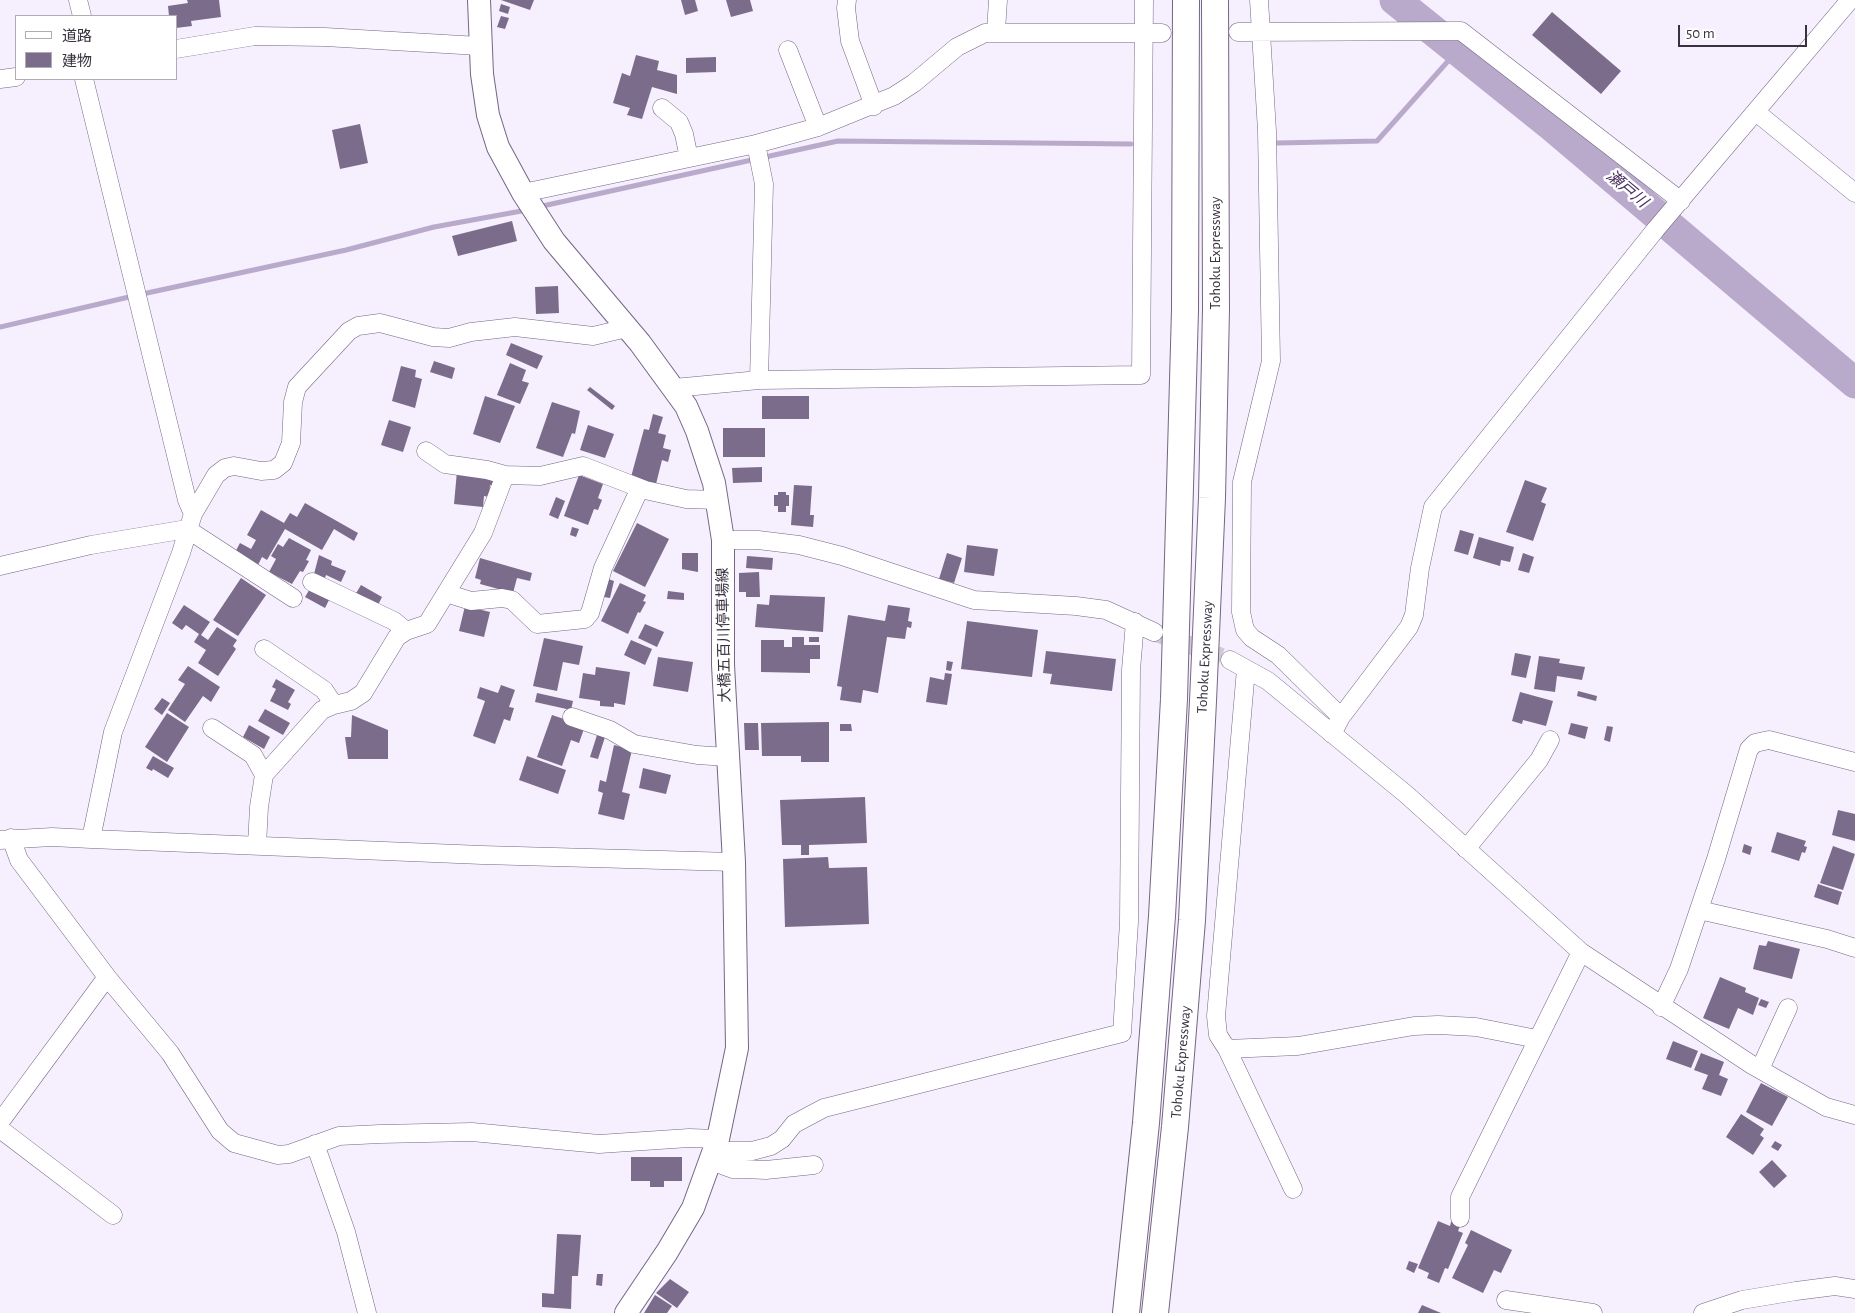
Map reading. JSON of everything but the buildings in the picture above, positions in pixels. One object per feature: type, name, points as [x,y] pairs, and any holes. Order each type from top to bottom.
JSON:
[{"type":"highway","name":"Tohoku Expressway","points":[[1126,1313],[1146,1123],[1162,916],[1174,699],[1185,310],[1186,0]]},
{"type":"highway","name":"Tohoku Expressway","points":[[1155,1313],[1175,1127],[1190,950],[1203,701],[1212,498],[1216,309],[1215,0]]},
{"type":"main road","name":"大橋五百川停車場線","points":[[478,0],[479,46],[488,115],[498,147],[554,241],[627,328],[674,388],[697,431],[718,500],[723,540],[723,666],[734,862],[737,1048],[714,1150],[693,1208],[626,1313]]},
{"type":"street","points":[[78,0],[82,15]]},
{"type":"street","points":[[847,0],[846,8],[850,41],[874,106]]},
{"type":"street","points":[[996,31],[998,0]]},
{"type":"street","points":[[674,388],[759,380],[1141,375],[1144,0]]},
{"type":"street","points":[[1259,0],[1267,131],[1271,360],[1242,482],[1241,612],[1245,630],[1252,638],[1278,655],[1341,716]]},
{"type":"street","points":[[1332,734],[1341,716],[1409,627],[1414,615],[1420,568],[1433,507],[1656,229],[1850,0]]},
{"type":"street","points":[[1238,32],[1462,31],[1675,207]]},
{"type":"street","points":[[530,203],[689,158],[758,154],[818,127],[874,106],[914,83],[969,40],[985,32],[1162,32]]},
{"type":"street","points":[[178,49],[256,36],[325,37],[479,46]]},
{"type":"street","points":[[788,50],[818,127]]},
{"type":"street","points":[[0,79],[15,77]]},
{"type":"street","points":[[84,80],[187,500],[190,522],[293,598]]},
{"type":"street","points":[[662,108],[679,122],[684,134],[689,158]]},
{"type":"street","points":[[1756,112],[1855,193]]},
{"type":"street","points":[[758,154],[764,184],[759,380]]},
{"type":"street","points":[[91,839],[113,732],[181,553],[190,522],[216,475],[225,468],[234,466],[261,471],[274,470],[283,463],[291,443],[293,402],[297,387],[349,331],[358,326],[380,323],[433,338],[449,338],[471,332],[515,327],[593,336],[627,328]]},
{"type":"street","points":[[426,451],[445,464],[488,470],[505,475],[540,476],[583,466],[640,488],[686,499],[718,500]]},
{"type":"street","points":[[257,845],[259,807],[264,775],[317,716],[334,704],[351,701],[363,692],[397,637],[406,631],[427,624],[483,533],[505,475]]},
{"type":"street","points":[[446,593],[471,601],[502,598],[512,600],[537,624],[585,619],[590,613],[603,568],[640,488]]},
{"type":"street","points":[[0,566],[190,522]]},
{"type":"street","points":[[723,540],[758,540],[799,545],[842,556],[974,600],[1076,606],[1106,610],[1154,632]]},
{"type":"street","points":[[312,582],[394,621],[406,631]]},
{"type":"street","points":[[714,1150],[752,1151],[771,1146],[782,1139],[794,1124],[824,1108],[1122,1033],[1129,922],[1132,670],[1135,622]]},
{"type":"street","points":[[264,649],[324,690],[334,704]]},
{"type":"street","points":[[1230,660],[1268,681],[1407,795],[1581,952],[1661,1007],[1760,1069],[1826,1107],[1855,1115]]},
{"type":"street","points":[[1246,669],[1216,1016],[1218,1035],[1227,1049],[1293,1188]]},
{"type":"street","points":[[572,716],[610,730],[634,744],[696,755],[728,757]]},
{"type":"street","points":[[212,728],[253,755],[264,775]]},
{"type":"street","points":[[1466,849],[1539,760],[1550,740]]},
{"type":"street","points":[[1661,1007],[1679,969],[1749,749],[1755,743],[1769,740],[1855,762]]},
{"type":"street","points":[[6,839],[91,839],[482,855],[734,862]]},
{"type":"street","points":[[6,839],[19,860],[107,977],[170,1052],[192,1088],[227,1138],[249,1148],[278,1155],[289,1154],[339,1136],[430,1132],[472,1132],[599,1144],[690,1138],[714,1150],[733,1169],[744,1170],[814,1165]]},
{"type":"street","points":[[1699,910],[1827,939],[1855,948]]},
{"type":"street","points":[[1460,1218],[1460,1197],[1581,952]]},
{"type":"street","points":[[0,1122],[107,977]]},
{"type":"street","points":[[1760,1069],[1788,1008]]},
{"type":"street","points":[[1227,1049],[1298,1046],[1414,1026],[1438,1024],[1476,1026],[1537,1039]]},
{"type":"street","points":[[0,1129],[113,1214]]},
{"type":"street","points":[[315,1144],[346,1232],[367,1313]]},
{"type":"street","points":[[1703,1313],[1742,1300],[1796,1291],[1836,1286],[1855,1289]]},
{"type":"street","points":[[1506,1300],[1593,1313]]},
{"type":"waterway","name":"瀬戸川","points":[[1395,0],[1553,127],[1855,383]]},
{"type":"waterway","points":[[1277,143],[1377,141],[1457,51]]},
{"type":"waterway","points":[[538,207],[838,141],[1131,144]]},
{"type":"waterway","points":[[147,293],[346,250],[434,227],[527,210]]},
{"type":"waterway","points":[[0,327],[129,297]]},
{"type":"tunnel","points":[[1154,632],[1230,660]]}]
